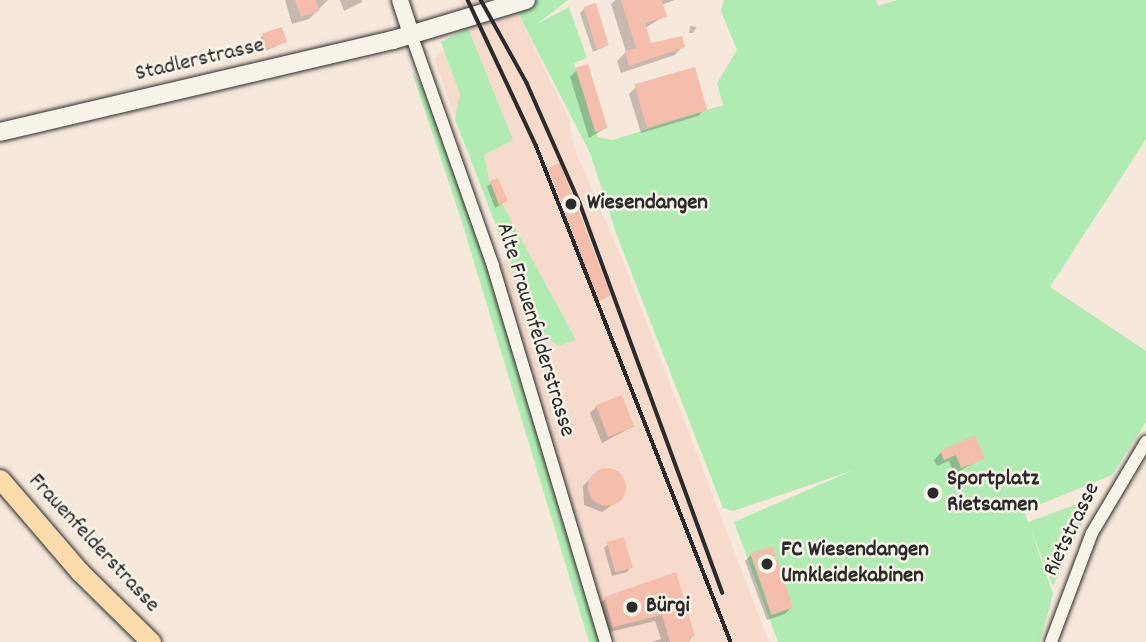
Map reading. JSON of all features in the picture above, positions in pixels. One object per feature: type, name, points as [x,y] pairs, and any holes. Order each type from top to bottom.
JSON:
[{"type":"main road","name":"Stadlerstrasse","points":[[0,132],[411,34],[526,0]]},
{"type":"main road","name":"Frauenfelderstrasse","points":[[0,479],[80,572],[151,642]]},
{"type":"street","points":[[400,0],[411,34]]},
{"type":"street","name":"Alte Frauenfelderstrasse","points":[[411,34],[493,266],[606,642]]},
{"type":"street","name":"Rietstrasse","points":[[1051,642],[1092,533],[1146,442]]},
{"type":"shaded area","points":[[459,0],[500,0],[517,12],[569,119],[575,150],[623,261],[769,642],[606,642],[493,266],[508,259],[434,59],[474,24]]},
{"type":"green space","points":[[526,0],[568,0],[537,24],[569,7],[587,58],[574,63],[598,137],[613,140],[723,105],[717,83],[737,50],[721,11],[724,0],[876,0],[878,6],[897,0],[1146,0],[1146,139],[1050,287],[1146,351],[1146,422],[1112,475],[1024,511],[1028,522],[1094,498],[1053,586],[1031,530],[1053,594],[1040,642],[778,642],[734,522],[854,470],[733,511],[723,508],[616,233],[590,153],[517,11]]},
{"type":"green space","points":[[468,28],[513,140],[484,155],[489,180],[576,340],[558,346],[546,337],[509,259],[455,119],[460,94],[441,42]]},
{"type":"green space","points":[[412,72],[434,100],[606,642],[589,642],[460,216]]},
{"type":"building","points":[[295,0],[316,0],[319,11],[301,17]]},
{"type":"building","points":[[621,0],[662,0],[667,17],[645,23],[651,43],[682,36],[685,47],[629,66],[625,51],[636,48]]},
{"type":"building","points":[[596,3],[609,45],[596,49],[584,7]]},
{"type":"building","points":[[282,27],[287,42],[267,49],[262,33]]},
{"type":"building","points":[[588,64],[608,128],[595,132],[576,68]]},
{"type":"building","points":[[695,67],[707,110],[647,128],[634,84]]},
{"type":"building","points":[[560,163],[611,296],[599,300],[548,168]]},
{"type":"building","points":[[498,178],[508,201],[499,205],[490,181]]},
{"type":"building","points":[[622,395],[634,427],[608,437],[596,405]]},
{"type":"building","points":[[975,435],[985,459],[961,468],[956,455],[944,460],[940,451]]},
{"type":"building","points":[[607,468],[621,473],[626,487],[621,501],[607,506],[593,501],[588,487],[593,473]]},
{"type":"building","points":[[624,537],[633,568],[616,573],[607,542]]},
{"type":"building","points":[[772,546],[793,607],[771,615],[750,553]]},
{"type":"building","points":[[676,572],[695,636],[689,638],[690,642],[670,642],[662,615],[613,627],[604,597]]},
{"type":"railway","points":[[468,0],[536,145],[731,642]]},
{"type":"railway","points":[[481,0],[527,83],[580,203],[723,593]]},
{"type":"place","name":"Wiesendangen","points":[[571,204]]},
{"type":"place","name":"Sportplatz Rietsamen","points":[[933,493]]},
{"type":"place","name":"FC Wiesendangen Umkleidekabinen","points":[[767,564]]},
{"type":"place","name":"Bürgi","points":[[632,607]]}]
